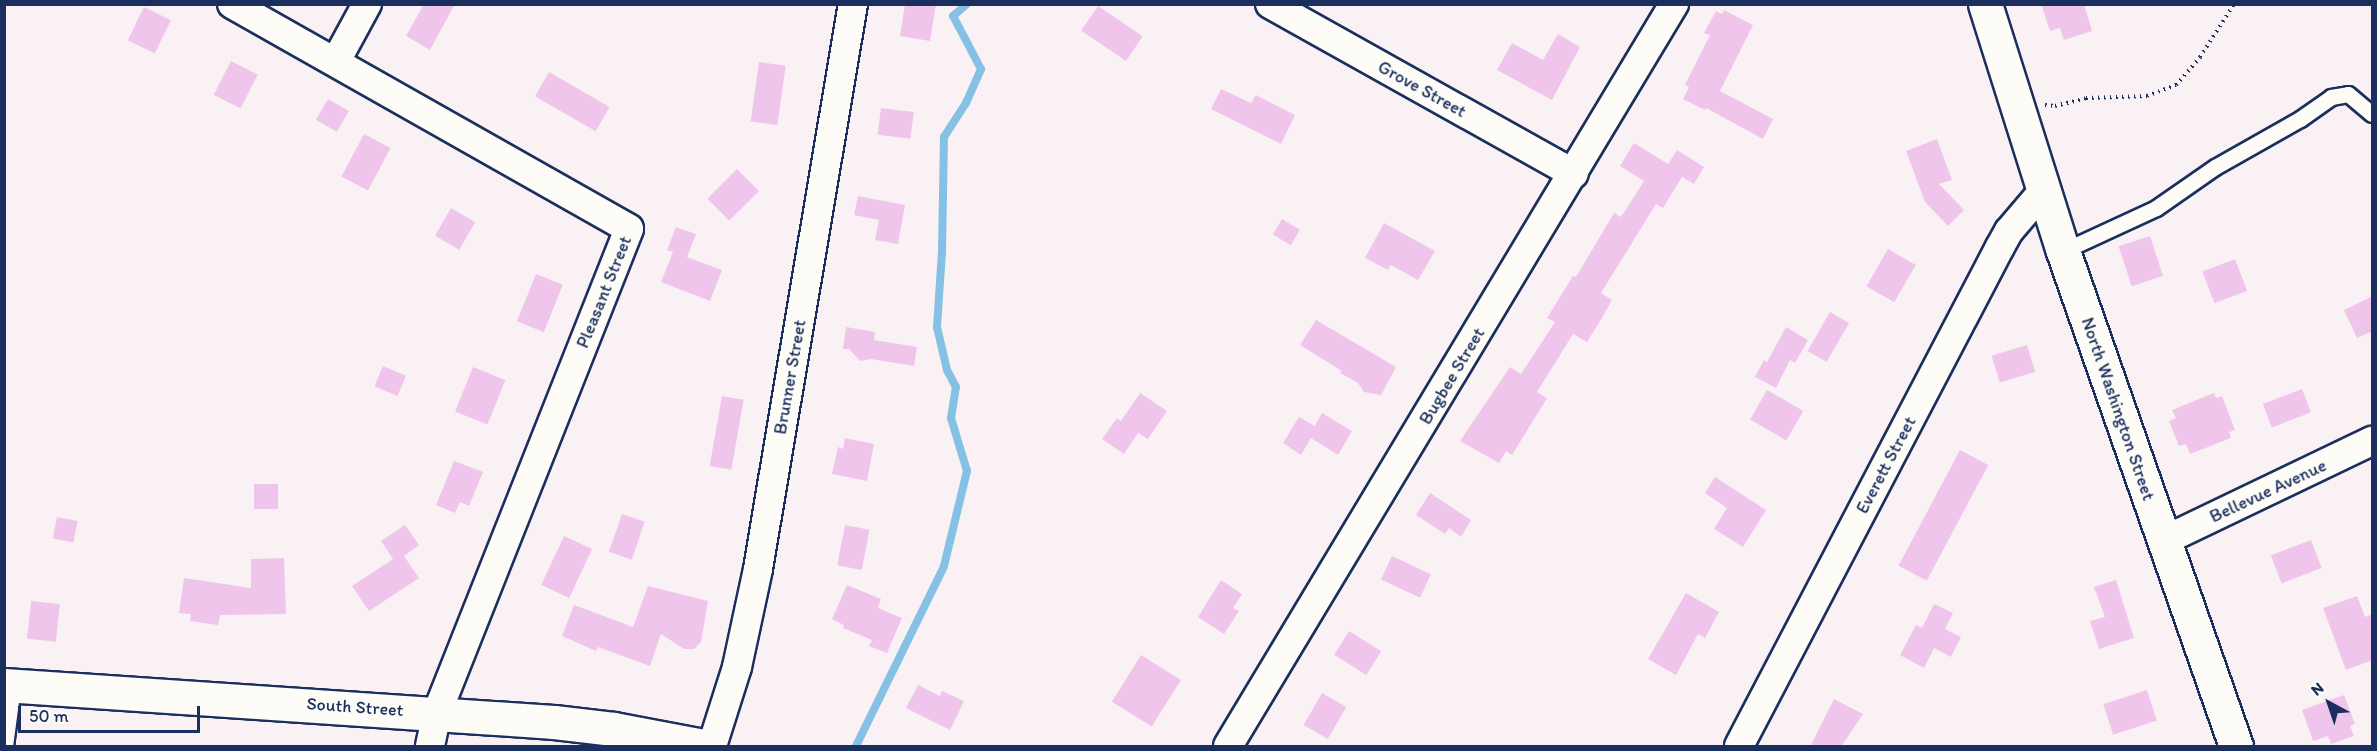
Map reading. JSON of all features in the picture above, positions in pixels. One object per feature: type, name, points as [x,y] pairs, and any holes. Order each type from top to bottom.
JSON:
[{"type":"main road","name":"North Washington Street","points":[[1985,4],[2063,251],[2236,747]]},
{"type":"main road","name":"South Street","points":[[9,685],[437,713],[614,729],[704,747]]},
{"type":"street","name":"Pleasant Street","points":[[232,4],[629,229],[437,713]]},
{"type":"street","points":[[336,61],[367,4]]},
{"type":"street","name":"Brunner Street","points":[[712,747],[737,667],[758,570],[853,4]]},
{"type":"street","name":"Grove Street","points":[[1270,4],[1574,174]]},
{"type":"street","name":"Bugbee Street","points":[[1228,747],[1674,4]]},
{"type":"street","name":"Everett Street","points":[[1739,747],[2000,247],[2009,231],[2044,190]]},
{"type":"street","name":"Bellevue Avenue","points":[[2163,541],[2373,441]]},
{"type":"street","points":[[430,747],[437,713]]},
{"type":"lane","points":[[2063,251],[2156,208],[2215,167],[2300,119],[2331,97],[2348,94],[2373,114]]},
{"type":"lane","points":[[5,747],[9,685]]},
{"type":"path","points":[[2017,102],[2055,106],[2086,98],[2147,96],[2176,85],[2200,57],[2234,4]]},
{"type":"building","points":[[424,4],[455,4],[430,50],[406,36]]},
{"type":"building","points":[[905,4],[936,4],[930,41],[900,36]]},
{"type":"building","points":[[2041,4],[2084,4],[2092,31],[2064,40],[2060,28],[2050,31]]},
{"type":"building","points":[[1098,6],[1143,36],[1126,61],[1081,31]]},
{"type":"building","points":[[144,7],[171,20],[155,53],[128,40]]},
{"type":"building","points":[[1724,10],[1753,25],[1720,91],[1773,119],[1763,139],[1706,108],[1705,110],[1683,99],[1689,87],[1685,85],[1710,35],[1704,33],[1716,11],[1722,14]]},
{"type":"building","points":[[1558,34],[1580,47],[1552,100],[1497,70],[1512,43],[1543,60]]},
{"type":"building","points":[[231,61],[258,75],[240,108],[214,95]]},
{"type":"building","points":[[759,62],[786,66],[777,125],[751,121]]},
{"type":"building","points":[[549,72],[610,107],[596,131],[535,96]]},
{"type":"building","points":[[1221,89],[1251,103],[1256,95],[1295,115],[1281,144],[1211,109]]},
{"type":"building","points":[[328,99],[349,111],[337,132],[316,120]]},
{"type":"building","points":[[881,108],[914,112],[910,139],[878,135]]},
{"type":"building","points":[[364,134],[390,148],[368,190],[341,176]]},
{"type":"building","points":[[1937,139],[1952,180],[1939,184],[1964,210],[1948,226],[1925,202],[1906,151]]},
{"type":"building","points":[[1634,143],[1668,164],[1677,150],[1704,167],[1694,184],[1682,177],[1663,208],[1656,204],[1601,293],[1612,300],[1602,318],[1587,342],[1573,334],[1537,392],[1547,398],[1512,455],[1506,451],[1499,463],[1460,441],[1510,367],[1521,374],[1555,322],[1547,318],[1573,276],[1576,277],[1614,213],[1621,217],[1644,181],[1620,166]]},
{"type":"building","points":[[737,169],[759,191],[729,221],[707,199]]},
{"type":"building","points":[[858,196],[905,205],[898,244],[875,240],[879,220],[854,215]]},
{"type":"building","points":[[451,208],[475,222],[459,250],[435,236]]},
{"type":"building","points":[[1282,219],[1300,230],[1291,245],[1273,234]]},
{"type":"building","points":[[1384,223],[1435,251],[1418,280],[1391,265],[1388,270],[1365,258]]},
{"type":"building","points":[[676,227],[696,234],[687,257],[722,270],[710,301],[661,282],[673,252],[667,250]]},
{"type":"building","points":[[2150,236],[2163,276],[2132,286],[2119,246]]},
{"type":"building","points":[[1888,249],[1916,265],[1894,302],[1866,286]]},
{"type":"building","points":[[2235,259],[2247,291],[2215,303],[2202,272]]},
{"type":"building","points":[[536,274],[563,285],[544,332],[517,321]]},
{"type":"building","points":[[2373,296],[2373,331],[2357,338],[2344,310]]},
{"type":"building","points":[[1830,312],[1849,323],[1827,362],[1808,351]]},
{"type":"building","points":[[1316,320],[1396,367],[1381,395],[1364,392],[1358,383],[1340,373],[1342,371],[1300,345]]},
{"type":"building","points":[[846,327],[875,332],[874,340],[917,347],[914,366],[871,359],[860,361],[849,349],[843,349]]},
{"type":"building","points":[[1786,327],[1808,340],[1795,363],[1790,360],[1776,388],[1755,377],[1764,360],[1767,362]]},
{"type":"building","points":[[2027,345],[2035,372],[2000,383],[1992,356]]},
{"type":"building","points":[[383,366],[406,376],[397,396],[374,386]]},
{"type":"building","points":[[473,367],[505,380],[487,425],[455,412]]},
{"type":"building","points":[[2302,389],[2311,412],[2272,427],[2263,404]]},
{"type":"building","points":[[1767,390],[1803,411],[1786,440],[1750,419]]},
{"type":"building","points":[[1140,393],[1167,411],[1148,439],[1138,433],[1124,454],[1102,439],[1117,418],[1121,421]]},
{"type":"building","points":[[2214,393],[2216,398],[2222,396],[2235,430],[2229,432],[2231,438],[2190,454],[2186,444],[2179,446],[2169,421],[2176,418],[2172,410]]},
{"type":"building","points":[[722,396],[744,400],[731,470],[710,466]]},
{"type":"building","points":[[1322,413],[1352,431],[1338,455],[1311,438],[1301,455],[1283,443],[1299,417],[1315,426]]},
{"type":"building","points":[[845,438],[874,444],[867,481],[832,474],[838,447],[843,449]]},
{"type":"building","points":[[1960,450],[1988,465],[1927,581],[1898,566]]},
{"type":"building","points":[[454,461],[483,472],[469,506],[460,502],[455,513],[436,505]]},
{"type":"building","points":[[1715,477],[1766,510],[1743,547],[1714,529],[1727,508],[1705,493]]},
{"type":"building","points":[[254,484],[278,484],[278,509],[254,509]]},
{"type":"building","points":[[1430,493],[1471,520],[1461,537],[1449,528],[1445,534],[1416,515]]},
{"type":"building","points":[[622,514],[645,522],[632,560],[609,552]]},
{"type":"building","points":[[57,517],[78,521],[73,543],[53,539]]},
{"type":"building","points":[[405,525],[419,545],[404,556],[419,578],[369,611],[352,586],[393,559],[381,541]]},
{"type":"building","points":[[845,525],[870,530],[862,570],[837,565]]},
{"type":"building","points":[[564,536],[592,549],[569,598],[541,585]]},
{"type":"building","points":[[2311,540],[2322,568],[2282,583],[2271,555]]},
{"type":"building","points":[[1392,556],[1431,574],[1420,598],[1381,580]]},
{"type":"building","points":[[284,558],[286,614],[220,615],[218,625],[190,621],[191,614],[179,613],[184,578],[251,588],[251,559]]},
{"type":"building","points":[[1221,580],[1242,594],[1233,608],[1239,611],[1224,634],[1198,617]]},
{"type":"building","points":[[2116,580],[2134,638],[2099,649],[2090,621],[2105,617],[2094,587]]},
{"type":"building","points":[[847,585],[881,599],[878,608],[902,618],[887,653],[869,646],[872,640],[843,628],[844,625],[832,619]]},
{"type":"building","points":[[648,586],[708,601],[701,642],[694,649],[684,649],[661,634],[650,666],[598,647],[596,651],[562,636],[574,605],[633,627]]},
{"type":"building","points":[[1686,593],[1719,612],[1705,638],[1698,634],[1676,675],[1648,659]]},
{"type":"building","points":[[2357,596],[2365,617],[2373,614],[2373,660],[2346,670],[2323,608]]},
{"type":"building","points":[[31,601],[60,604],[56,642],[27,639]]},
{"type":"building","points":[[1934,604],[1953,613],[1945,629],[1961,637],[1951,657],[1934,648],[1924,668],[1900,655],[1916,625],[1922,628]]},
{"type":"building","points":[[1349,631],[1381,651],[1366,675],[1334,655]]},
{"type":"building","points":[[1141,655],[1181,680],[1152,727],[1112,702]]},
{"type":"building","points":[[918,685],[940,696],[942,691],[964,701],[950,730],[906,708]]},
{"type":"building","points":[[2147,690],[2157,720],[2113,735],[2103,704]]},
{"type":"building","points":[[1322,693],[1346,707],[1328,739],[1304,725]]},
{"type":"building","points":[[2344,695],[2355,724],[2350,726],[2354,736],[2331,744],[2328,736],[2313,741],[2302,710]]},
{"type":"building","points":[[1834,699],[1863,714],[1841,747],[1810,747]]},
{"type":"waterway","points":[[856,746],[944,566],[967,471],[951,418],[956,387],[947,370],[937,327],[942,252],[944,137],[966,103],[981,69],[953,16],[967,4]]}]
